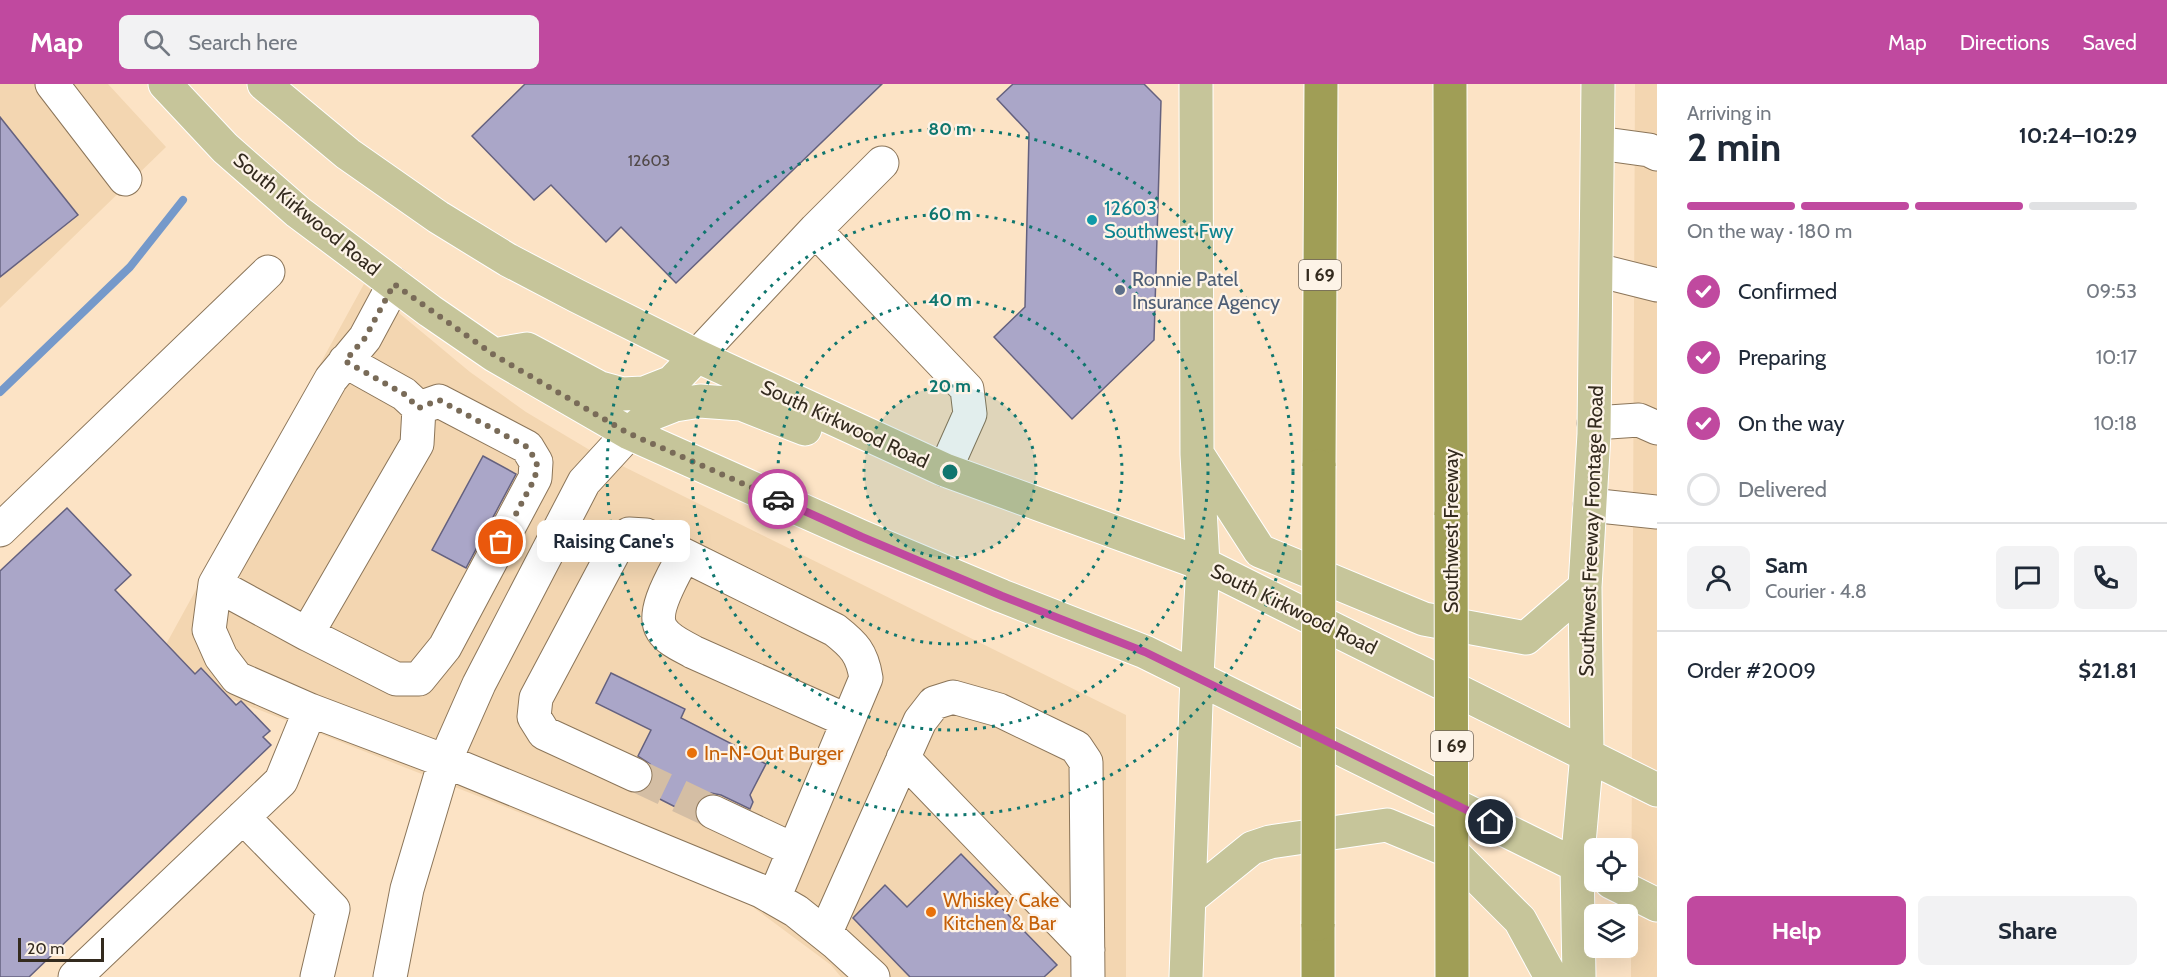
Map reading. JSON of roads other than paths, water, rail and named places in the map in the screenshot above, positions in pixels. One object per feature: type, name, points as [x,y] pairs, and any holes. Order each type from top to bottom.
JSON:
[{"type":"highway","name":"I 69","points":[[1318,977],[1321,84]]},
{"type":"highway","name":"Southwest Freeway","points":[[1450,84],[1452,977]]},
{"type":"main road","name":"South Kirkwood Road","points":[[165,84],[225,148],[298,212],[494,355],[628,433],[862,537],[1002,596],[1145,652],[1584,868]]},
{"type":"main road","name":"South Kirkwood Road","points":[[264,84],[348,154],[438,217],[508,260],[697,356],[945,470],[1203,564],[1657,790]]},
{"type":"main road","points":[[1186,977],[1203,564],[1197,454],[1196,84]]},
{"type":"main road","name":"Southwest Freeway Frontage Road","points":[[1586,838],[1585,587],[1594,423],[1598,84]]},
{"type":"main road","points":[[494,355],[527,349],[600,388],[622,394],[644,393],[672,382],[697,356]]},
{"type":"main road","points":[[628,433],[652,414],[675,405],[700,401],[741,404],[813,432],[848,426]]},
{"type":"main road","points":[[1197,454],[1260,551],[1425,619],[1526,638],[1585,587]]},
{"type":"main road","points":[[1189,899],[1252,848],[1270,842],[1387,825],[1452,852],[1520,920],[1551,977]]},
{"type":"main road","name":"Southwest Freeway Frontage Road","points":[[1579,977],[1585,892]]},
{"type":"main road","points":[[1631,892],[1657,905]]},
{"type":"lane","points":[[52,84],[125,179]]},
{"type":"lane","points":[[1598,143],[1649,150],[1657,154]]},
{"type":"lane","points":[[697,356],[815,230],[882,163]]},
{"type":"lane","points":[[815,230],[967,389],[970,414],[945,470]]},
{"type":"lane","points":[[1597,270],[1657,285]]},
{"type":"lane","points":[[0,530],[268,272]]},
{"type":"lane","points":[[394,284],[365,338],[331,379],[215,584],[209,630],[221,657],[237,678],[310,710],[445,761],[761,891],[796,911],[873,977]]},
{"type":"lane","points":[[345,361],[404,394],[419,408]]},
{"type":"lane","points":[[215,584],[396,679],[419,680],[445,647],[535,478],[537,462],[527,447],[439,400],[419,408]]},
{"type":"lane","points":[[307,634],[417,444],[419,408]]},
{"type":"lane","points":[[1594,423],[1638,420],[1657,429]]},
{"type":"lane","points":[[390,977],[407,889],[445,761],[478,684],[584,482],[628,433]]},
{"type":"lane","points":[[1590,506],[1657,512]]},
{"type":"lane","points":[[635,775],[544,733],[534,717],[536,698],[618,544],[629,534],[646,535],[835,630],[851,642],[863,660],[866,678],[774,898]]},
{"type":"lane","points":[[684,555],[658,614],[662,630],[673,641],[693,652],[848,721]]},
{"type":"lane","points":[[825,934],[920,721],[934,703],[953,697],[999,710],[1076,747],[1086,762],[1088,963]]},
{"type":"lane","points":[[75,977],[281,781],[310,710]]},
{"type":"lane","points":[[903,758],[1088,963]]},
{"type":"lane","points":[[713,812],[794,849]]},
{"type":"lane","points":[[243,817],[333,909],[317,977]]},
{"type":"waterway","points":[[0,392],[130,267],[183,200]]},
{"type":"tunnel","points":[[635,775],[713,812]]},
{"type":"place","name":"12603 Southwest Fwy","points":[[1092,220]]},
{"type":"place","name":"Ronnie Patel Insurance Agency","points":[[1120,290]]},
{"type":"place","name":"Raising Cane's","points":[[501,542]]},
{"type":"place","name":"In-N-Out Burger","points":[[692,753]]},
{"type":"place","name":"Whiskey Cake Kitchen & Bar","points":[[931,912]]}]
